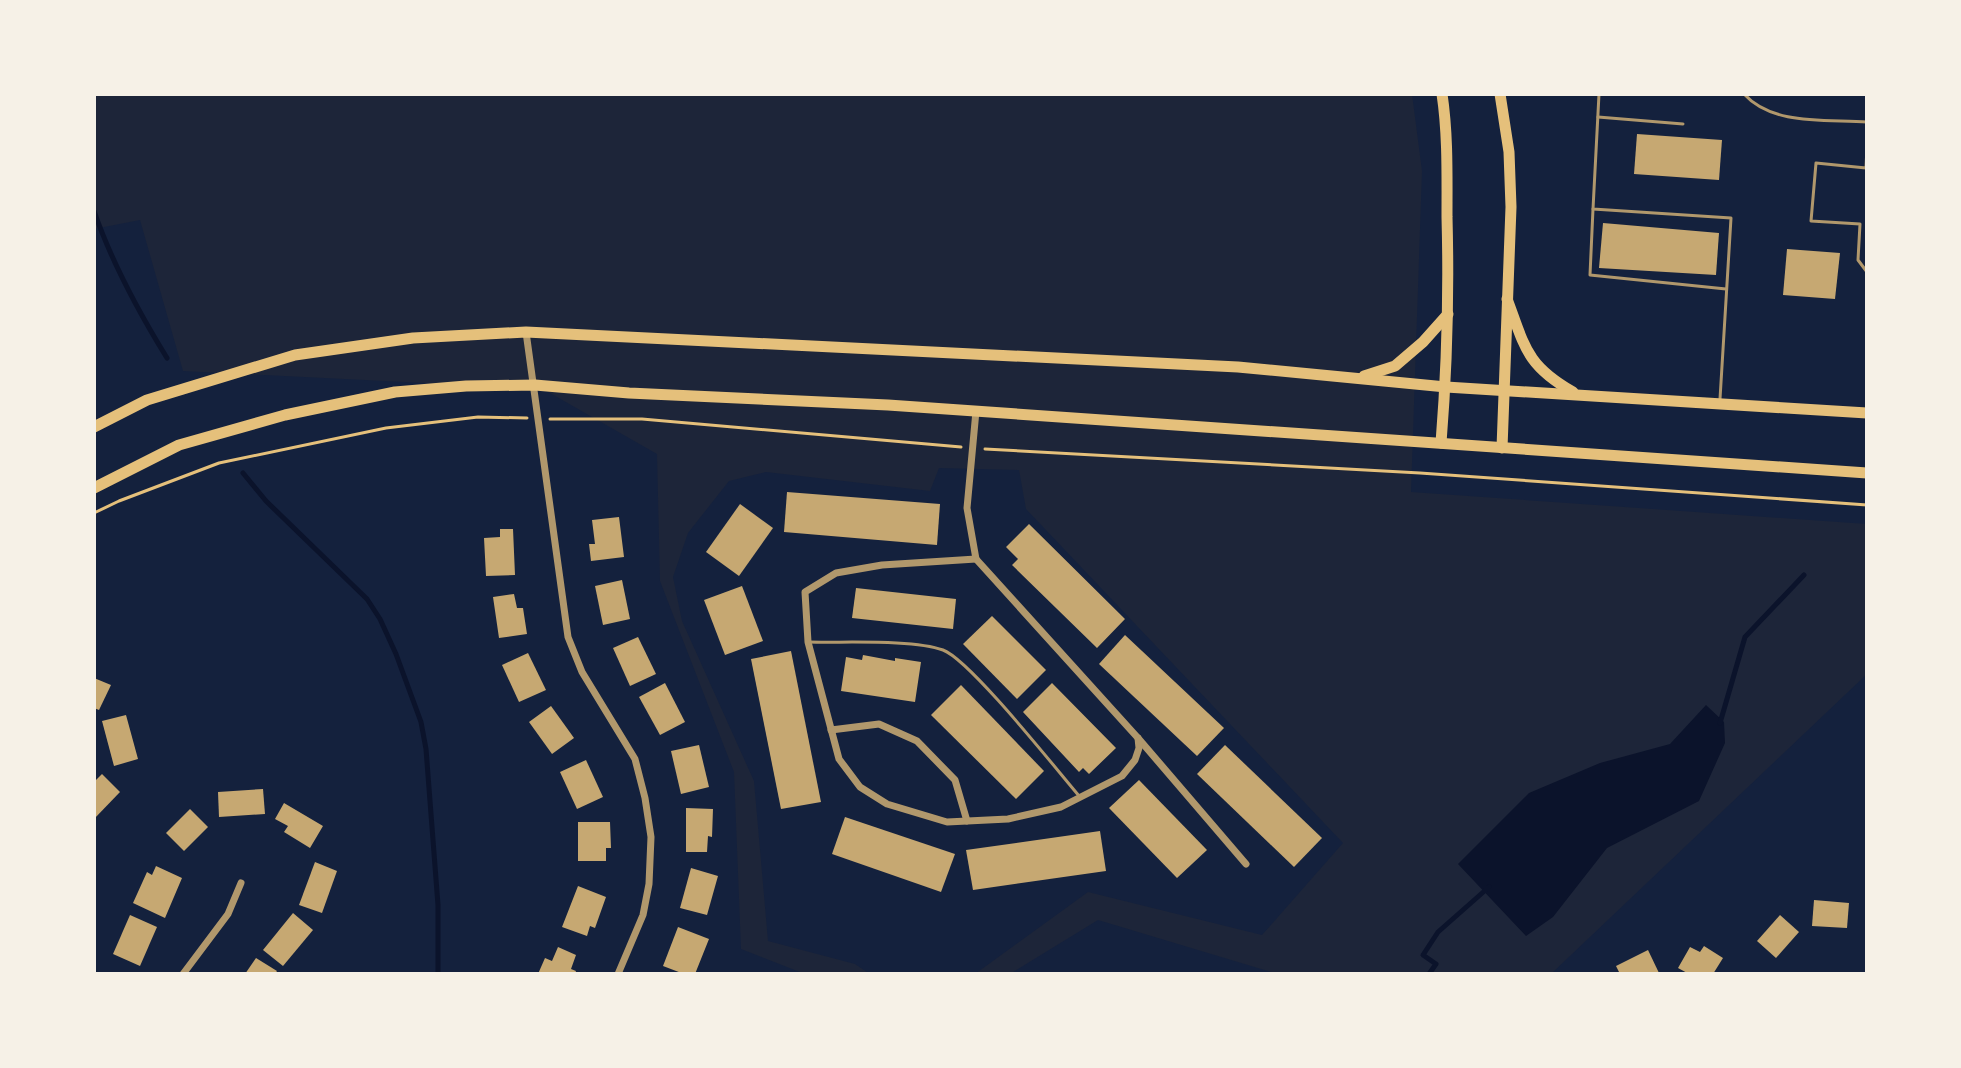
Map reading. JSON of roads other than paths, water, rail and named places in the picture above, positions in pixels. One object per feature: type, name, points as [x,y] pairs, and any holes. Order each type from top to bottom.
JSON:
[{"type":"main road","points":[[1441,443],[1448,314],[1442,94]]},
{"type":"main road","points":[[1500,94],[1509,152],[1511,207],[1502,448]]},
{"type":"main road","points":[[1507,299],[1529,355],[1547,377],[1577,394]]},
{"type":"main road","points":[[1359,378],[1395,366],[1423,342],[1448,314]]},
{"type":"main road","points":[[94,427],[147,400],[295,355],[413,338],[526,332],[1238,367],[1446,387],[1867,413]]},
{"type":"main road","points":[[94,488],[179,445],[285,415],[395,392],[466,386],[535,385],[629,393],[976,411],[1867,473]]},
{"type":"street","points":[[526,332],[560,598],[568,637],[582,672],[635,759],[651,837],[649,884],[643,915],[618,974]]},
{"type":"street","points":[[976,411],[967,508],[976,559],[1138,738],[1246,864]]},
{"type":"street","points":[[976,559],[882,565],[836,573],[805,592],[808,642],[839,759],[860,787],[887,804],[947,822],[1008,819],[1061,807],[1122,776],[1135,760],[1138,738]]},
{"type":"street","points":[[831,730],[879,724],[917,741],[955,780],[967,821]]},
{"type":"street","points":[[183,974],[228,914],[241,883]]},
{"type":"lane","points":[[1599,94],[1590,275],[1726,289]]},
{"type":"lane","points":[[1744,94],[1761,109],[1778,116],[1867,122]]},
{"type":"lane","points":[[1598,117],[1683,124]]},
{"type":"lane","points":[[1867,146],[1866,168],[1816,163],[1811,221],[1860,224],[1858,260],[1867,272]]},
{"type":"lane","points":[[1593,209],[1731,218],[1720,403]]},
{"type":"lane","points":[[808,642],[928,646],[947,651],[975,677],[1080,797]]},
{"type":"waterway","points":[[94,211],[126,286],[167,358]]},
{"type":"waterway","points":[[243,473],[266,501],[367,599],[396,654],[421,722],[426,749],[438,905],[438,974]]},
{"type":"waterway","points":[[1720,723],[1745,637],[1804,575]]},
{"type":"waterway","points":[[1429,974],[1436,964],[1423,955],[1438,932],[1489,887]]}]
